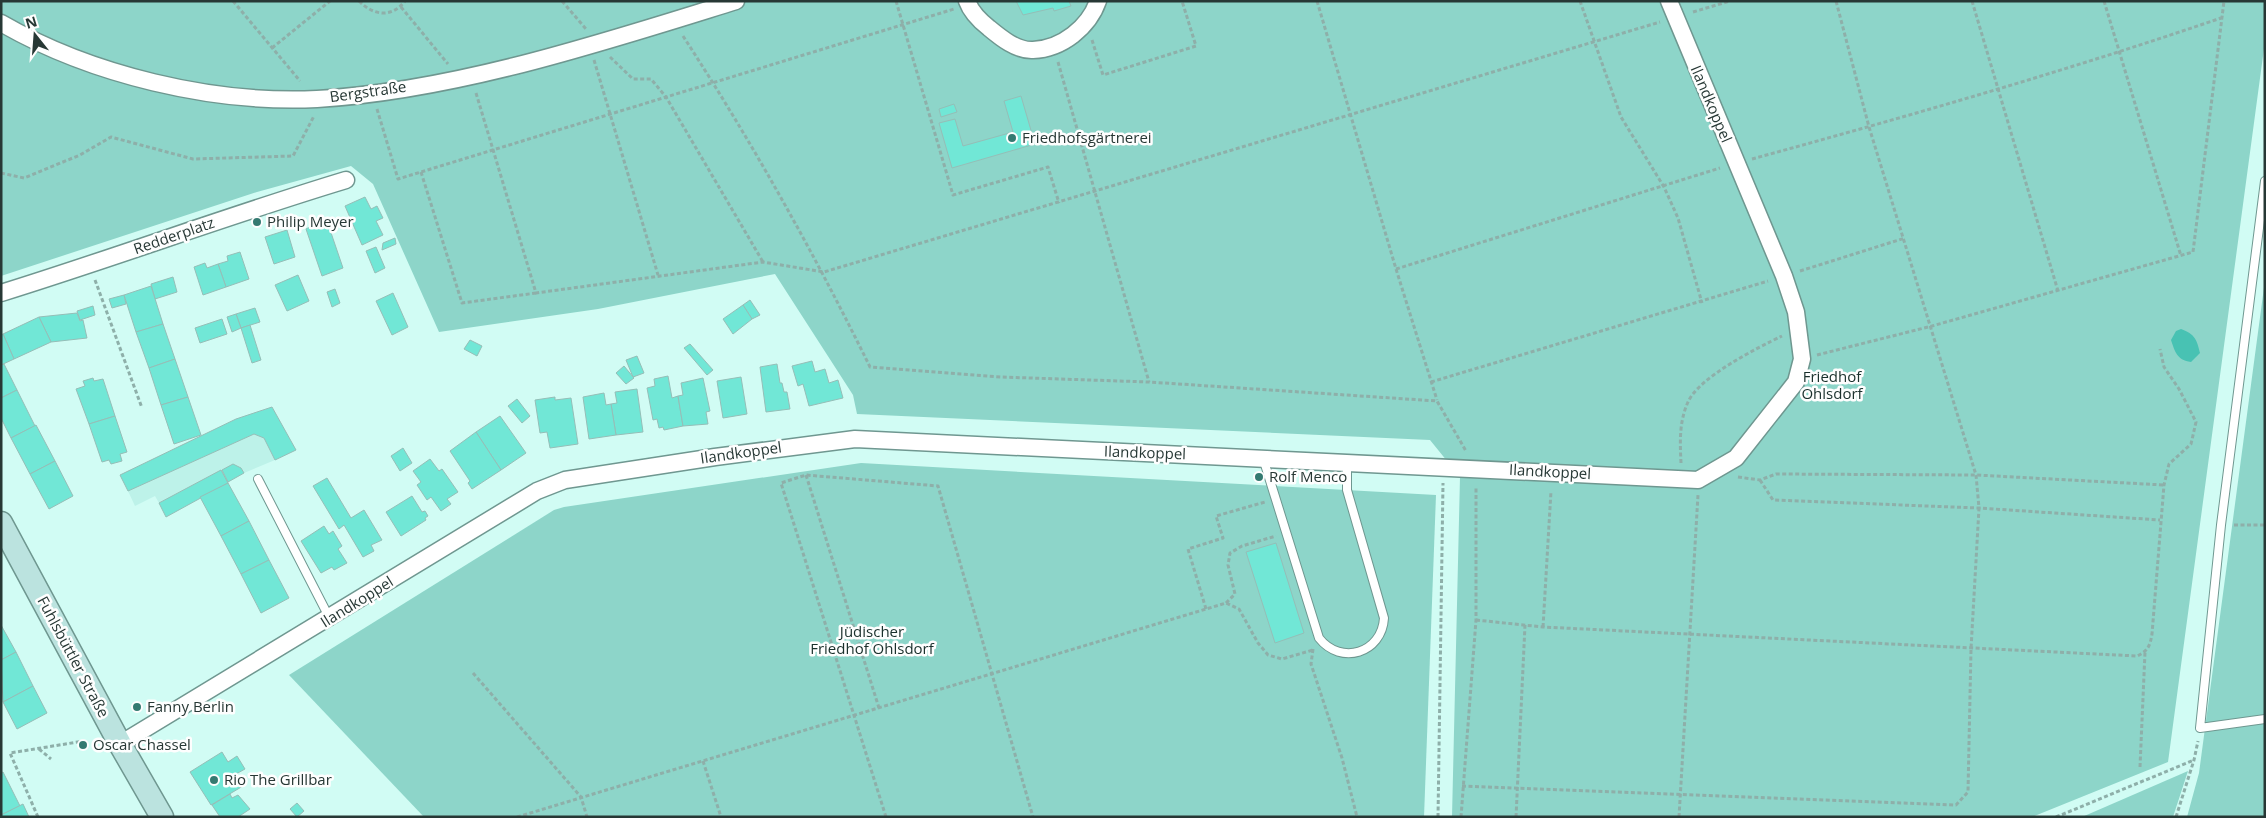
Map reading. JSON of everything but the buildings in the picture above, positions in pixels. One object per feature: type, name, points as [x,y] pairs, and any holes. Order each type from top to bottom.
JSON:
[{"type":"main road","name":"Fuhlsbüttler Straße","points":[[1,522],[120,744],[162,817]]},
{"type":"street","name":"Bergstraße","points":[[1,23],[78,59],[157,84],[239,97],[316,106],[464,76],[594,44],[736,1]]},
{"type":"street","points":[[967,3],[982,22],[1006,42],[1032,51],[1054,47],[1078,31],[1094,13],[1098,1]]},
{"type":"street","name":"Ilandkoppel","points":[[120,744],[330,619],[537,491],[564,480],[715,456],[855,438],[1682,479],[1705,476],[1736,458],[1796,382],[1802,359],[1796,312],[1784,276],[1668,1]]},
{"type":"street","name":"Redderplatz","points":[[1,293],[90,265],[256,207],[346,180]]},
{"type":"lane","points":[[2265,180],[2221,525],[2200,728],[2265,719]]},
{"type":"lane","points":[[1263,458],[1319,638],[1328,648],[1336,652],[1355,654],[1371,646],[1377,640],[1383,624],[1382,610],[1347,490],[1347,461]]},
{"type":"lane","points":[[258,479],[330,619]]},
{"type":"path","points":[[1,173],[24,178],[80,155],[111,138],[193,159],[293,156],[316,106],[233,1]]},
{"type":"path","points":[[272,48],[330,1]]},
{"type":"path","points":[[360,1],[371,12],[377,13],[389,13],[401,6],[405,1]]},
{"type":"path","points":[[562,1],[594,44],[633,79],[651,79],[666,97],[763,262]]},
{"type":"path","points":[[896,1],[953,195],[1048,167],[1059,203]]},
{"type":"path","points":[[1087,22],[1103,75],[1196,46],[1182,1]]},
{"type":"path","points":[[1317,1],[1437,401],[1476,469],[1476,620],[1461,817]]},
{"type":"path","points":[[1580,1],[1621,117],[1664,187],[1678,218],[1702,302]]},
{"type":"path","points":[[421,172],[462,302],[763,262],[824,272],[1730,1]]},
{"type":"path","points":[[1462,786],[1956,805],[1968,792],[1971,648],[1979,508],[1976,475],[1870,127],[1836,1]]},
{"type":"path","points":[[1972,1],[1996,88],[2058,290]]},
{"type":"path","points":[[2104,1],[2118,53],[2181,256]]},
{"type":"path","points":[[1802,359],[1932,326],[2192,252],[2220,18],[2224,1]]},
{"type":"path","points":[[373,94],[398,179],[902,25],[967,3]]},
{"type":"path","points":[[401,6],[464,76],[494,150],[536,293]]},
{"type":"path","points":[[1396,269],[1736,163],[1870,127],[2118,53],[2220,18]]},
{"type":"path","points":[[673,21],[714,83],[824,272],[870,367],[1001,377],[1149,382],[1437,401]]},
{"type":"path","points":[[594,44],[610,114],[658,276]]},
{"type":"path","points":[[1054,47],[1149,382]]},
{"type":"path","points":[[1431,382],[1702,302],[1905,238]]},
{"type":"path","points":[[90,265],[142,408]]},
{"type":"path","points":[[1682,479],[1679,434],[1688,401],[1715,373],[1759,347],[1798,328]]},
{"type":"path","points":[[1476,620],[1543,627],[2124,657],[2137,656],[2150,647],[2160,520],[2164,485],[2169,464],[2191,444],[2196,422],[2179,389],[2164,367],[2160,349]]},
{"type":"path","points":[[1438,817],[1444,468]]},
{"type":"path","points":[[1543,627],[1552,472]]},
{"type":"path","points":[[1679,817],[1690,634],[1705,476],[1760,480],[1776,474],[1976,475],[2164,485]]},
{"type":"path","points":[[806,475],[879,708]]},
{"type":"path","points":[[886,817],[781,483],[806,475],[938,486],[1033,817]]},
{"type":"path","points":[[1760,480],[1773,500],[1979,508],[2160,520]]},
{"type":"path","points":[[1206,609],[1188,549],[1223,538],[1216,516],[1275,498]]},
{"type":"path","points":[[2221,525],[2265,525]]},
{"type":"path","points":[[517,817],[1226,603],[1235,594],[1228,565],[1230,553],[1242,546],[1286,534]]},
{"type":"path","points":[[1226,603],[1239,609],[1258,643],[1268,655],[1282,659],[1313,650]]},
{"type":"path","points":[[1516,817],[1525,625]]},
{"type":"path","points":[[1319,638],[1313,650],[1311,664],[1342,758],[1357,817]]},
{"type":"path","points":[[2140,767],[2145,652]]},
{"type":"path","points":[[473,673],[581,797],[587,817]]},
{"type":"path","points":[[2176,817],[2194,760],[2200,728]]},
{"type":"path","points":[[38,817],[10,753],[84,741]]},
{"type":"path","points":[[38,748],[51,759]]},
{"type":"path","points":[[2056,817],[2194,760]]},
{"type":"path","points":[[703,761],[721,817]]},
{"type":"shaded area","points":[[2181,329],[2192,335],[2198,344],[2200,353],[2191,362],[2186,361],[2175,352],[2171,340],[2176,331]]},
{"type":"shaded area","points":[[254,434],[264,438],[275,460],[244,473],[241,468],[232,465],[159,503],[155,496],[135,506],[128,491]]},
{"type":"green space","name":"Friedhof Ohlsdorf","points":[[1,1],[2265,1],[2265,41],[2168,762],[2032,817],[1452,817],[1460,477],[1430,440],[857,414],[853,395],[775,274],[598,309],[439,332],[373,184],[351,166],[257,192],[1,276]]},
{"type":"green space","points":[[2265,280],[2265,817],[2187,817],[2199,773]]},
{"type":"green space","name":"Jüdischer Friedhof Ohlsdorf","points":[[861,463],[1436,495],[1424,817],[424,817],[289,675],[554,510]]},
{"type":"green space","points":[[2188,771],[2173,817],[2082,817]]},
{"type":"place","name":"Friedhofsgärtnerei","points":[[1012,138]]},
{"type":"place","name":"Philip Meyer","points":[[257,222]]},
{"type":"place","name":"Rolf Menco","points":[[1259,477]]},
{"type":"place","name":"Fanny Berlin","points":[[137,707]]},
{"type":"place","name":"Oscar Chassel","points":[[83,745]]},
{"type":"place","name":"Rio The Grillbar","points":[[214,780]]}]
